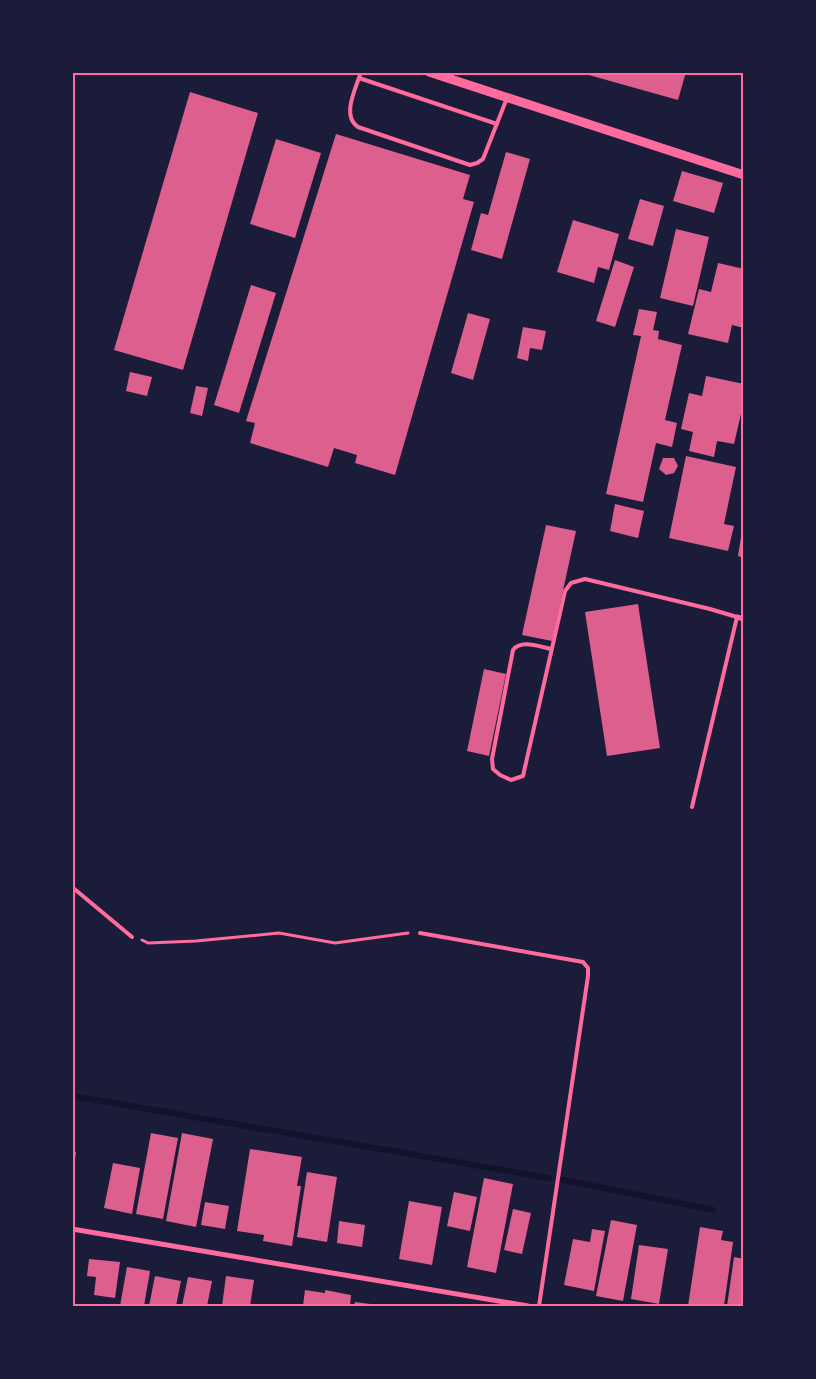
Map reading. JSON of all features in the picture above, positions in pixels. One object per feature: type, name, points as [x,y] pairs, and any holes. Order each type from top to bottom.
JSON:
[{"type":"street","points":[[429,72],[452,76],[507,98],[744,175]]},
{"type":"street","points":[[737,617],[744,619]]},
{"type":"street","points":[[72,1229],[528,1306]]},
{"type":"lane","points":[[361,72],[350,108],[350,117],[353,123],[470,165],[483,159],[507,98]]},
{"type":"lane","points":[[360,78],[497,124]]},
{"type":"lane","points":[[552,649],[523,644],[516,646],[513,650],[492,759],[493,769],[511,780],[523,776],[552,649],[565,591],[571,583],[585,579],[737,617],[692,807]]},
{"type":"lane","points":[[72,887],[132,937]]},
{"type":"lane","points":[[420,933],[583,962],[588,968],[539,1306]]},
{"type":"path","points":[[132,937],[148,943],[196,941],[279,933],[304,939],[335,943],[420,933]]},
{"type":"building","points":[[578,72],[686,72],[678,100]]},
{"type":"building","points":[[190,92],[258,113],[183,370],[114,350]]},
{"type":"building","points":[[336,134],[470,175],[463,199],[474,202],[395,475],[355,463],[357,455],[334,448],[328,467],[250,443],[255,423],[246,421]]},
{"type":"building","points":[[276,139],[321,153],[295,238],[250,224]]},
{"type":"building","points":[[506,152],[530,159],[502,259],[471,250],[481,213],[488,215]]},
{"type":"building","points":[[682,171],[723,183],[714,213],[673,201]]},
{"type":"building","points":[[640,199],[664,206],[653,246],[628,239]]},
{"type":"building","points":[[573,220],[619,234],[609,270],[598,267],[594,283],[557,272]]},
{"type":"building","points":[[676,229],[709,237],[693,306],[660,298]]},
{"type":"building","points":[[615,260],[634,267],[615,327],[596,321]]},
{"type":"building","points":[[718,263],[744,269],[744,328],[732,325],[728,343],[688,334],[699,289],[711,292]]},
{"type":"building","points":[[251,285],[276,293],[239,413],[214,405]]},
{"type":"building","points":[[639,309],[657,312],[653,330],[659,331],[658,339],[682,345],[665,420],[677,423],[672,447],[656,443],[643,502],[606,494],[641,336],[633,335]]},
{"type":"building","points":[[468,313],[490,319],[473,380],[451,373]]},
{"type":"building","points":[[523,327],[546,331],[542,350],[530,348],[528,361],[517,358]]},
{"type":"building","points":[[130,372],[152,377],[147,396],[126,391]]},
{"type":"building","points":[[706,376],[744,384],[744,401],[734,444],[717,441],[714,457],[689,451],[693,432],[681,429],[689,393],[702,396]]},
{"type":"building","points":[[196,386],[208,388],[202,416],[190,413]]},
{"type":"building","points":[[686,456],[736,467],[724,524],[734,526],[728,551],[669,538]]},
{"type":"building","points":[[663,458],[674,458],[678,466],[674,473],[666,475],[659,469]]},
{"type":"building","points":[[615,504],[644,511],[638,538],[610,531]]},
{"type":"building","points":[[546,525],[576,531],[552,641],[522,635]]},
{"type":"building","points":[[741,537],[744,537],[744,558],[738,556]]},
{"type":"building","points":[[638,604],[660,748],[607,756],[585,612]]},
{"type":"building","points":[[484,669],[506,674],[489,756],[467,751]]},
{"type":"building","points":[[151,1133],[178,1138],[163,1219],[136,1214]]},
{"type":"building","points":[[182,1133],[213,1139],[196,1227],[166,1221]]},
{"type":"building","points":[[250,1149],[302,1157],[297,1186],[301,1186],[292,1246],[263,1241],[264,1235],[237,1231]]},
{"type":"building","points":[[72,1151],[76,1152],[74,1168],[72,1168]]},
{"type":"building","points":[[113,1163],[140,1168],[132,1214],[104,1208]]},
{"type":"building","points":[[307,1172],[337,1177],[327,1242],[297,1237]]},
{"type":"building","points":[[484,1178],[513,1184],[496,1273],[467,1267]]},
{"type":"building","points":[[454,1192],[477,1197],[470,1231],[447,1226]]},
{"type":"building","points":[[409,1201],[442,1207],[432,1265],[399,1259]]},
{"type":"building","points":[[205,1202],[229,1206],[225,1229],[201,1225]]},
{"type":"building","points":[[513,1209],[531,1213],[522,1254],[504,1250]]},
{"type":"building","points":[[611,1220],[637,1225],[623,1301],[596,1296]]},
{"type":"building","points":[[339,1221],[365,1225],[362,1247],[337,1243]]},
{"type":"building","points":[[700,1227],[723,1231],[721,1240],[733,1242],[724,1306],[688,1306]]},
{"type":"building","points":[[592,1229],[605,1231],[594,1291],[564,1285],[573,1239],[590,1242]]},
{"type":"building","points":[[639,1245],[668,1249],[659,1304],[631,1299]]},
{"type":"building","points":[[734,1257],[744,1259],[744,1306],[727,1306]]},
{"type":"building","points":[[89,1259],[120,1262],[115,1298],[94,1295],[96,1277],[87,1276]]},
{"type":"building","points":[[127,1267],[150,1271],[144,1306],[120,1306]]},
{"type":"building","points":[[155,1276],[181,1281],[176,1306],[149,1306]]},
{"type":"building","points":[[226,1276],[254,1280],[250,1306],[222,1306]]},
{"type":"building","points":[[188,1277],[212,1281],[207,1306],[182,1306]]},
{"type":"building","points":[[305,1290],[325,1293],[325,1290],[351,1295],[350,1306],[303,1306]]},
{"type":"building","points":[[355,1302],[378,1305],[378,1306],[354,1306]]},
{"type":"waterway","points":[[72,1096],[549,1178]]},
{"type":"waterway","points":[[563,1180],[713,1210]]}]
